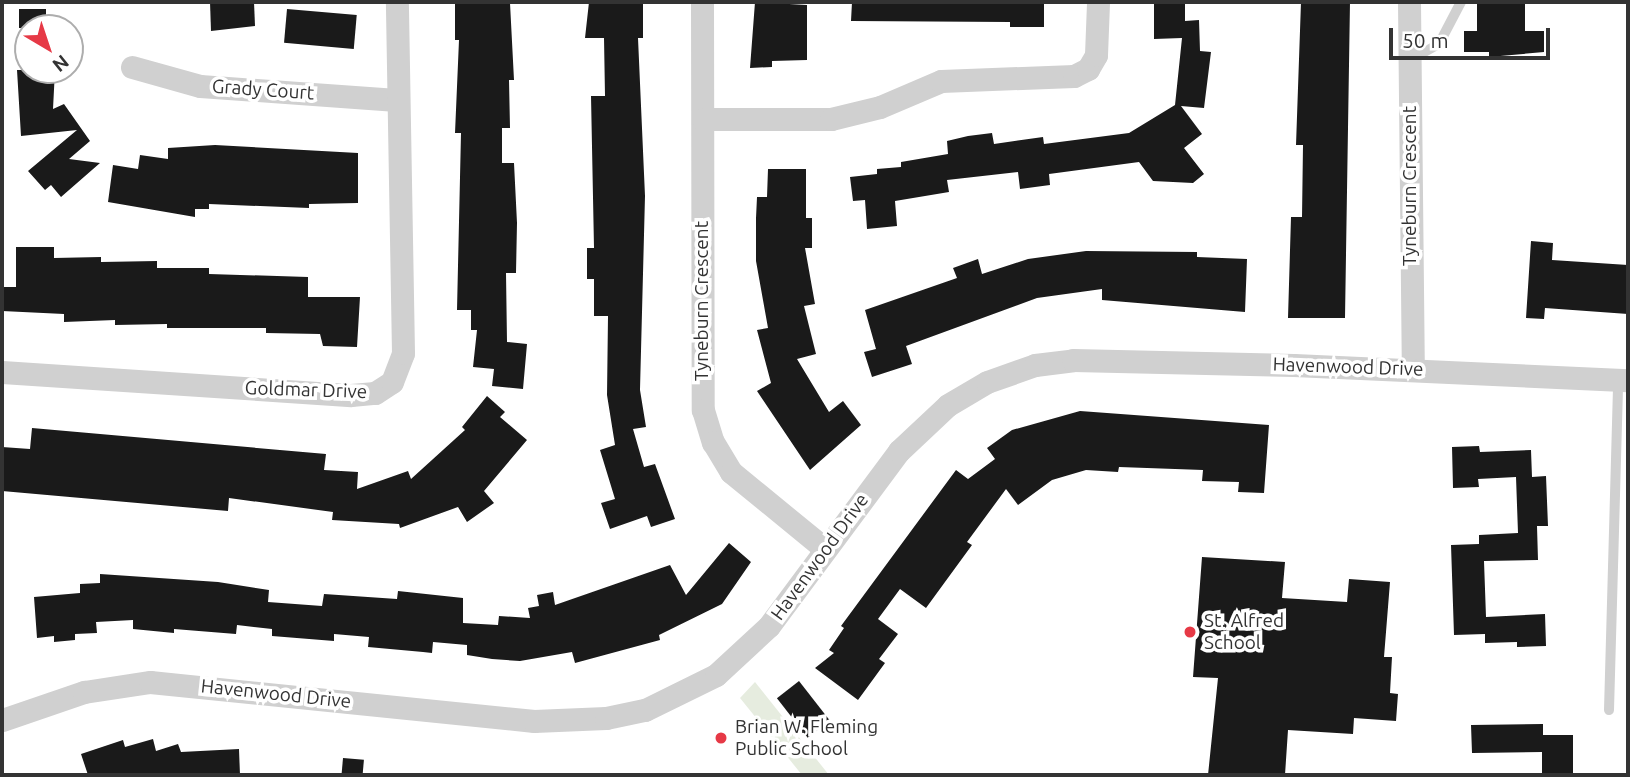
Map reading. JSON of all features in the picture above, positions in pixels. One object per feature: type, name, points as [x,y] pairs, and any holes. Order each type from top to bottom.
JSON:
[{"type":"street","name":"Goldmar Drive","points":[[2,372],[351,395],[382,391],[397,377],[402,353],[397,2]]},
{"type":"street","name":"Tyneburn Crescent","points":[[702,2],[701,393],[707,426],[721,457],[742,484],[825,549]]},
{"type":"street","points":[[703,119],[831,118],[874,109],[941,81],[1074,76],[1088,69],[1096,55],[1098,2]]},
{"type":"street","name":"Tyneburn Crescent","points":[[1409,2],[1413,370]]},
{"type":"street","name":"Grady Court","points":[[131,67],[200,86],[397,100]]},
{"type":"street","name":"Havenwood Drive","points":[[2,720],[84,692],[150,682],[534,721],[626,715],[682,695],[716,674],[769,626],[899,451],[948,405],[988,382],[1035,365],[1073,360],[1413,370],[1623,380]]},
{"type":"lane","points":[[1409,60],[1439,44],[1461,2]]},
{"type":"lane","points":[[1609,710],[1623,380]]},
{"type":"shaded area","points":[[755,682],[829,775],[802,775],[740,698]]},
{"type":"building","points":[[210,2],[254,2],[255,26],[211,31]]},
{"type":"building","points":[[455,2],[510,3],[514,80],[509,80],[510,128],[502,128],[502,163],[514,163],[517,223],[516,273],[506,273],[507,342],[527,344],[523,389],[492,386],[494,369],[473,367],[477,330],[471,330],[471,310],[457,310],[461,133],[455,133],[459,40],[455,40]]},
{"type":"building","points":[[589,2],[643,2],[643,38],[638,38],[645,196],[640,390],[646,427],[633,429],[644,467],[655,464],[675,519],[651,527],[647,516],[610,529],[601,503],[615,499],[600,450],[615,445],[607,395],[608,316],[594,316],[594,279],[587,279],[587,248],[594,248],[591,96],[605,96],[604,38],[585,38]]},
{"type":"building","points":[[755,2],[807,5],[807,60],[772,61],[772,67],[750,68]]},
{"type":"building","points":[[852,2],[1044,2],[1044,27],[1010,27],[1010,22],[851,21]]},
{"type":"building","points":[[1154,2],[1185,2],[1185,21],[1199,20],[1200,51],[1211,52],[1204,108],[1181,106],[1202,134],[1184,148],[1204,174],[1193,183],[1153,181],[1139,162],[1049,174],[1050,185],[1020,189],[1018,172],[947,180],[949,192],[895,201],[897,226],[867,229],[865,200],[853,201],[850,177],[877,174],[877,169],[901,167],[901,162],[948,154],[947,141],[968,136],[992,133],[994,144],[1043,137],[1044,144],[1129,133],[1175,105],[1182,38],[1154,39]]},
{"type":"building","points":[[1301,2],[1350,2],[1345,318],[1288,318],[1291,217],[1302,217],[1303,145],[1296,145]]},
{"type":"building","points":[[1477,2],[1525,2],[1525,31],[1544,31],[1544,52],[1489,57],[1489,52],[1464,52],[1464,31],[1477,31]]},
{"type":"building","points":[[19,9],[46,9],[46,14],[19,14]]},
{"type":"building","points":[[287,9],[357,15],[354,49],[284,43]]},
{"type":"building","points":[[18,84],[54,84],[53,109],[64,104],[90,141],[69,159],[100,163],[61,197],[51,185],[45,190],[28,171],[77,130],[21,136]]},
{"type":"building","points":[[215,145],[358,153],[358,203],[309,204],[309,208],[209,204],[209,209],[195,209],[195,217],[108,202],[113,165],[138,169],[140,155],[168,159],[168,148]]},
{"type":"building","points":[[768,169],[806,169],[806,218],[812,218],[812,248],[805,248],[815,304],[804,306],[816,354],[797,359],[829,412],[843,401],[861,425],[810,470],[757,391],[771,383],[757,330],[768,328],[756,261],[757,197],[767,197]]},
{"type":"building","points":[[1531,241],[1553,243],[1552,260],[1628,265],[1628,314],[1545,308],[1544,319],[1526,318]]},
{"type":"building","points":[[16,247],[54,247],[54,258],[101,257],[101,262],[157,261],[157,268],[209,268],[209,274],[308,277],[308,297],[360,297],[357,347],[323,346],[320,334],[266,333],[266,328],[167,328],[167,324],[115,325],[115,320],[64,322],[64,314],[2,311],[2,287],[16,287]]},
{"type":"building","points":[[1086,251],[1197,252],[1197,257],[1247,259],[1245,312],[1102,300],[1102,289],[1037,298],[906,346],[912,364],[872,377],[864,352],[876,349],[865,310],[957,278],[953,268],[978,259],[982,274],[1028,259]]},
{"type":"building","points":[[487,396],[505,412],[500,417],[527,440],[484,491],[494,503],[467,522],[458,507],[400,528],[399,524],[332,520],[333,512],[229,498],[228,511],[2,491],[2,447],[30,449],[32,428],[326,454],[324,470],[358,472],[357,489],[408,471],[411,479],[465,430],[462,427]]},
{"type":"building","points":[[1080,411],[1269,425],[1264,493],[1238,492],[1239,482],[1202,481],[1203,470],[1119,467],[1118,472],[1086,470],[1052,480],[1018,505],[1006,489],[967,542],[972,545],[926,608],[900,589],[878,619],[898,634],[879,659],[885,663],[858,700],[815,668],[834,653],[829,650],[844,628],[841,626],[956,470],[968,479],[995,459],[987,448],[1012,430]]},
{"type":"building","points":[[1479,446],[1480,452],[1531,450],[1532,477],[1546,476],[1548,526],[1537,526],[1538,560],[1484,561],[1486,617],[1545,614],[1546,646],[1517,647],[1517,642],[1485,643],[1485,634],[1454,635],[1451,545],[1479,544],[1479,535],[1518,533],[1516,477],[1478,479],[1479,487],[1453,488],[1452,447]]},
{"type":"building","points":[[729,543],[751,562],[722,604],[659,635],[660,640],[575,663],[572,652],[520,661],[492,659],[467,655],[467,645],[433,642],[432,653],[368,647],[369,637],[334,634],[334,641],[272,636],[272,629],[237,625],[236,634],[174,629],[174,633],[133,629],[133,620],[96,622],[97,633],[75,634],[75,640],[54,642],[54,636],[37,638],[34,597],[80,593],[80,584],[100,583],[100,574],[218,582],[269,590],[268,602],[322,606],[324,594],[397,599],[398,591],[463,598],[463,623],[498,625],[499,616],[530,618],[528,608],[539,606],[537,595],[553,592],[555,605],[670,565],[686,595]]},
{"type":"building","points":[[1202,557],[1285,562],[1282,598],[1347,602],[1349,579],[1390,582],[1384,657],[1392,657],[1390,693],[1398,694],[1396,721],[1354,718],[1353,734],[1288,730],[1285,775],[1208,775],[1218,678],[1193,677]]},
{"type":"building","points":[[799,681],[830,720],[808,738],[777,698]]},
{"type":"building","points":[[1543,724],[1543,735],[1573,735],[1573,775],[1542,775],[1542,752],[1472,753],[1471,725]]},
{"type":"building","points":[[153,739],[156,751],[178,744],[181,752],[239,749],[240,775],[88,775],[81,754],[123,740],[125,747]]},
{"type":"building","points":[[343,758],[364,760],[363,775],[342,775]]},
{"type":"place","name":"St. Alfred School","points":[[1190,632]]},
{"type":"place","name":"Brian W. Fleming Public School","points":[[721,738]]}]
